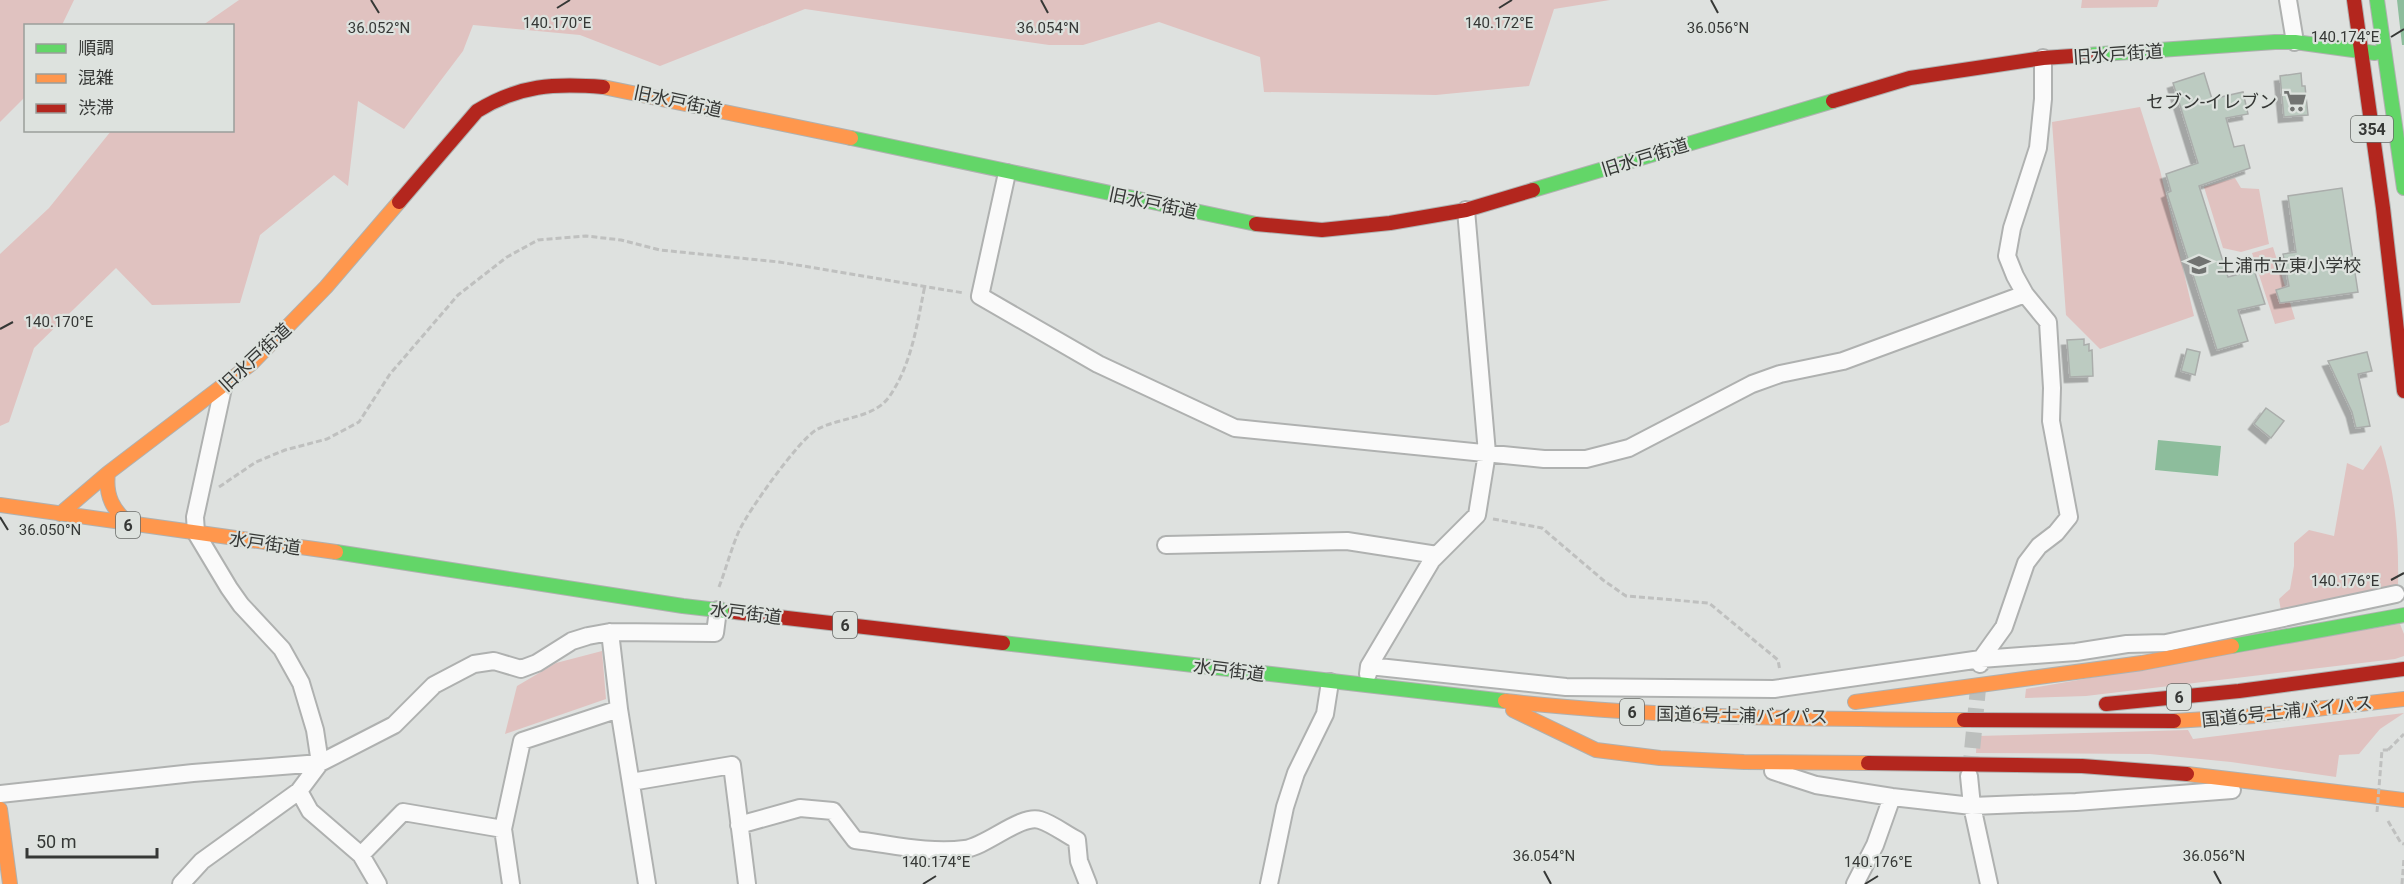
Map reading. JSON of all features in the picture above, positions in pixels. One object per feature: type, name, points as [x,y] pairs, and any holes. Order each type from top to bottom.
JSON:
[{"type":"main road","name":"354","points":[[2354,0],[2404,391]]},
{"type":"main road","name":"354","points":[[2377,0],[2404,188]]},
{"type":"main road","name":"旧水戸街道","points":[[60,514],[108,473],[223,388],[251,364],[326,287],[477,111],[493,100],[523,88],[565,84],[615,88],[1250,223],[1322,230],[1390,223],[1466,210],[1910,78],[2043,58],[2295,42],[2385,54]]},
{"type":"main road","points":[[108,473],[106,495],[111,506],[130,525]]},
{"type":"main road","name":"水戸街道","points":[[0,505],[718,610],[1495,701]]},
{"type":"main road","points":[[1769,716],[2142,663],[2404,615]]},
{"type":"main road","name":"国道6号土浦バイパス","points":[[1954,720],[2239,691],[2404,669]]},
{"type":"main road","name":"国道6号土浦バイパス","points":[[1495,701],[1660,714],[1954,720],[2182,721],[2255,716],[2404,699]]},
{"type":"main road","points":[[1495,701],[1596,750],[1660,758],[1744,762],[2082,766],[2179,773],[2404,800]]},
{"type":"main road","points":[[0,809],[10,884]]},
{"type":"street","points":[[2289,0],[2295,42]]},
{"type":"street","name":"旧水戸街道","points":[[2385,54],[2404,58]]},
{"type":"street","points":[[1979,677],[1981,659],[2004,627],[2026,563],[2039,546],[2056,533],[2069,517],[2051,421],[2052,388],[2048,322],[2025,294],[2007,256],[2012,228],[2038,148],[2043,99],[2043,58]]},
{"type":"street","points":[[1007,173],[980,296],[1098,364],[1234,428],[1544,459],[1586,459],[1629,448],[1752,384],[1780,374],[1843,361],[2025,294]]},
{"type":"street","points":[[1368,687],[1369,666],[1437,555],[1477,515],[1487,453],[1466,210]]},
{"type":"street","points":[[181,884],[202,861],[299,791],[320,763],[315,730],[301,682],[282,649],[241,606],[196,533],[197,508],[223,388]]},
{"type":"street","points":[[1166,545],[1347,541],[1437,555]]},
{"type":"street","points":[[1369,666],[1566,687],[1783,688],[1981,659],[2076,652],[2127,644],[2166,644],[2396,594]]},
{"type":"street","points":[[0,795],[193,773],[320,763],[394,725],[434,685],[474,664],[495,661],[521,669],[537,663],[572,641],[610,632],[715,633],[718,610]]},
{"type":"street","points":[[610,632],[647,884]]},
{"type":"street","points":[[1269,884],[1285,807],[1296,773],[1325,714],[1330,682]]},
{"type":"street","points":[[511,884],[503,829],[522,741],[620,709]]},
{"type":"street","points":[[1744,762],[1816,785],[1972,806],[2076,802],[2280,786]]},
{"type":"street","points":[[631,782],[732,765],[747,884]]},
{"type":"street","points":[[1969,776],[1972,806],[1989,884]]},
{"type":"street","points":[[299,791],[309,811],[361,855],[378,884]]},
{"type":"street","points":[[1855,884],[1875,844],[1892,797]]},
{"type":"street","points":[[739,825],[800,808],[833,811],[855,840],[945,850],[966,849],[985,843],[1026,819],[1039,819],[1077,840],[1079,861],[1088,884]]},
{"type":"street","points":[[361,855],[403,812],[503,829]]},
{"type":"path","points":[[197,508],[214,490],[256,462],[285,450],[327,439],[359,422],[390,374],[458,295],[507,257],[538,240],[598,237],[660,250],[779,262],[980,296]]},
{"type":"path","points":[[718,610],[717,595],[740,530],[799,445],[813,432],[828,423],[878,409],[889,396],[911,353],[925,285]]},
{"type":"path","points":[[1477,515],[1542,528],[1603,580],[1626,596],[1709,603],[1778,660],[1783,688]]},
{"type":"path","points":[[2404,734],[2388,750],[2382,750],[2377,812],[2383,813],[2401,843],[2404,844]]},
{"type":"path","points":[[2402,884],[2404,861]]},
{"type":"shaded area","points":[[0,0],[74,0],[62,24],[24,24],[24,98],[0,122]]},
{"type":"shaded area","points":[[239,0],[1610,0],[1554,9],[1529,86],[1436,95],[1264,92],[1260,57],[1159,22],[1083,45],[1049,45],[805,9],[660,66],[580,35],[473,25],[463,51],[404,129],[358,101],[348,186],[334,175],[260,235],[240,303],[152,305],[116,268],[34,348],[9,422],[0,426],[0,254],[49,208],[110,132],[234,132],[234,24],[204,24]]},
{"type":"shaded area","points":[[2082,0],[2159,0],[2157,7],[2081,8]]},
{"type":"shaded area","points":[[2397,0],[2404,0],[2404,45],[2402,45]]},
{"type":"shaded area","points":[[2140,107],[2160,170],[2194,316],[2100,349],[2066,315],[2052,122]]},
{"type":"shaded area","points":[[2235,178],[2241,188],[2259,189],[2269,244],[2241,252],[2223,248],[2204,187]]},
{"type":"shaded area","points":[[2273,247],[2295,319],[2275,324],[2252,253]]},
{"type":"shaded area","points":[[2158,440],[2221,446],[2218,476],[2155,470]]},
{"type":"shaded area","points":[[2381,445],[2390,479],[2395,514],[2398,586],[2281,611],[2279,599],[2290,589],[2294,566],[2294,543],[2309,530],[2334,536],[2347,463],[2363,470]]},
{"type":"shaded area","points":[[2400,624],[2404,634],[2404,656],[2395,659],[2086,696],[2025,698],[2026,689]]},
{"type":"shaded area","points":[[602,651],[606,699],[505,734],[517,686],[556,663]]},
{"type":"shaded area","points":[[2404,713],[2380,729],[2359,754],[2339,755],[2336,777],[2231,762],[2150,754],[1976,753],[1977,736],[2188,730],[2193,739]]},
{"type":"building","points":[[2204,73],[2212,99],[2243,92],[2248,114],[2226,118],[2234,147],[2244,145],[2250,168],[2199,186],[2228,277],[2254,270],[2265,304],[2238,310],[2248,341],[2217,350],[2167,193],[2171,191],[2166,174],[2198,163],[2173,83]]},
{"type":"building","name":"セブン-イレブン","points":[[2301,73],[2302,86],[2305,86],[2308,115],[2284,117],[2280,76]]},
{"type":"building","points":[[2342,188],[2358,292],[2280,303],[2276,290],[2289,286],[2283,254],[2296,252],[2288,196]]},
{"type":"building","points":[[2084,339],[2084,345],[2089,344],[2089,351],[2092,350],[2093,376],[2070,377],[2067,340]]},
{"type":"building","points":[[2187,349],[2200,352],[2195,375],[2181,371]]},
{"type":"building","points":[[2367,352],[2372,371],[2358,374],[2370,426],[2356,428],[2352,412],[2328,361]]},
{"type":"building","points":[[2266,408],[2284,421],[2271,438],[2254,424]]},
{"type":"tunnel","points":[[1970,772],[1979,678]]},
{"type":"traffic: fast","points":[[2377,0],[2404,188]]},
{"type":"traffic: fast","points":[[2087,55],[2275,42],[2295,42],[2375,53]]},
{"type":"traffic: fast","points":[[1533,190],[1833,101]]},
{"type":"traffic: fast","points":[[851,138],[1256,224]]},
{"type":"traffic: fast","points":[[336,552],[735,612]]},
{"type":"traffic: fast","points":[[2232,646],[2404,615]]},
{"type":"traffic: fast","points":[[1003,643],[1505,701]]},
{"type":"traffic: slow","points":[[603,87],[851,138]]},
{"type":"traffic: slow","points":[[60,514],[108,473],[251,364],[326,287],[399,202]]},
{"type":"traffic: slow","points":[[108,473],[109,496],[119,514],[130,525]]},
{"type":"traffic: slow","points":[[0,505],[336,552]]},
{"type":"traffic: slow","points":[[1855,702],[2142,663],[2232,646]]},
{"type":"traffic: slow","points":[[2174,721],[2255,716],[2404,699]]},
{"type":"traffic: slow","points":[[1505,701],[1677,714],[1964,720]]},
{"type":"traffic: slow","points":[[1513,710],[1596,750],[1660,758],[1744,762],[1868,763]]},
{"type":"traffic: slow","points":[[2187,774],[2404,800]]},
{"type":"traffic: slow","points":[[0,809],[10,884]]},
{"type":"traffic: jam","points":[[2354,0],[2383,208],[2404,391]]},
{"type":"traffic: jam","points":[[1833,101],[1910,78],[2043,58],[2087,55]]},
{"type":"traffic: jam","points":[[399,202],[477,111],[492,102],[537,88],[569,85],[603,87]]},
{"type":"traffic: jam","points":[[1256,224],[1322,230],[1390,223],[1466,210],[1533,190]]},
{"type":"traffic: jam","points":[[735,612],[1003,643]]},
{"type":"traffic: jam","points":[[2106,704],[2239,691],[2404,669]]},
{"type":"traffic: jam","points":[[1964,720],[2174,721]]},
{"type":"traffic: jam","points":[[1868,763],[2082,766],[2187,774]]},
{"type":"place","name":"セブン-イレブン","points":[[2295,101]]},
{"type":"place","name":"土浦市立東小学校","points":[[2199,265]]}]
